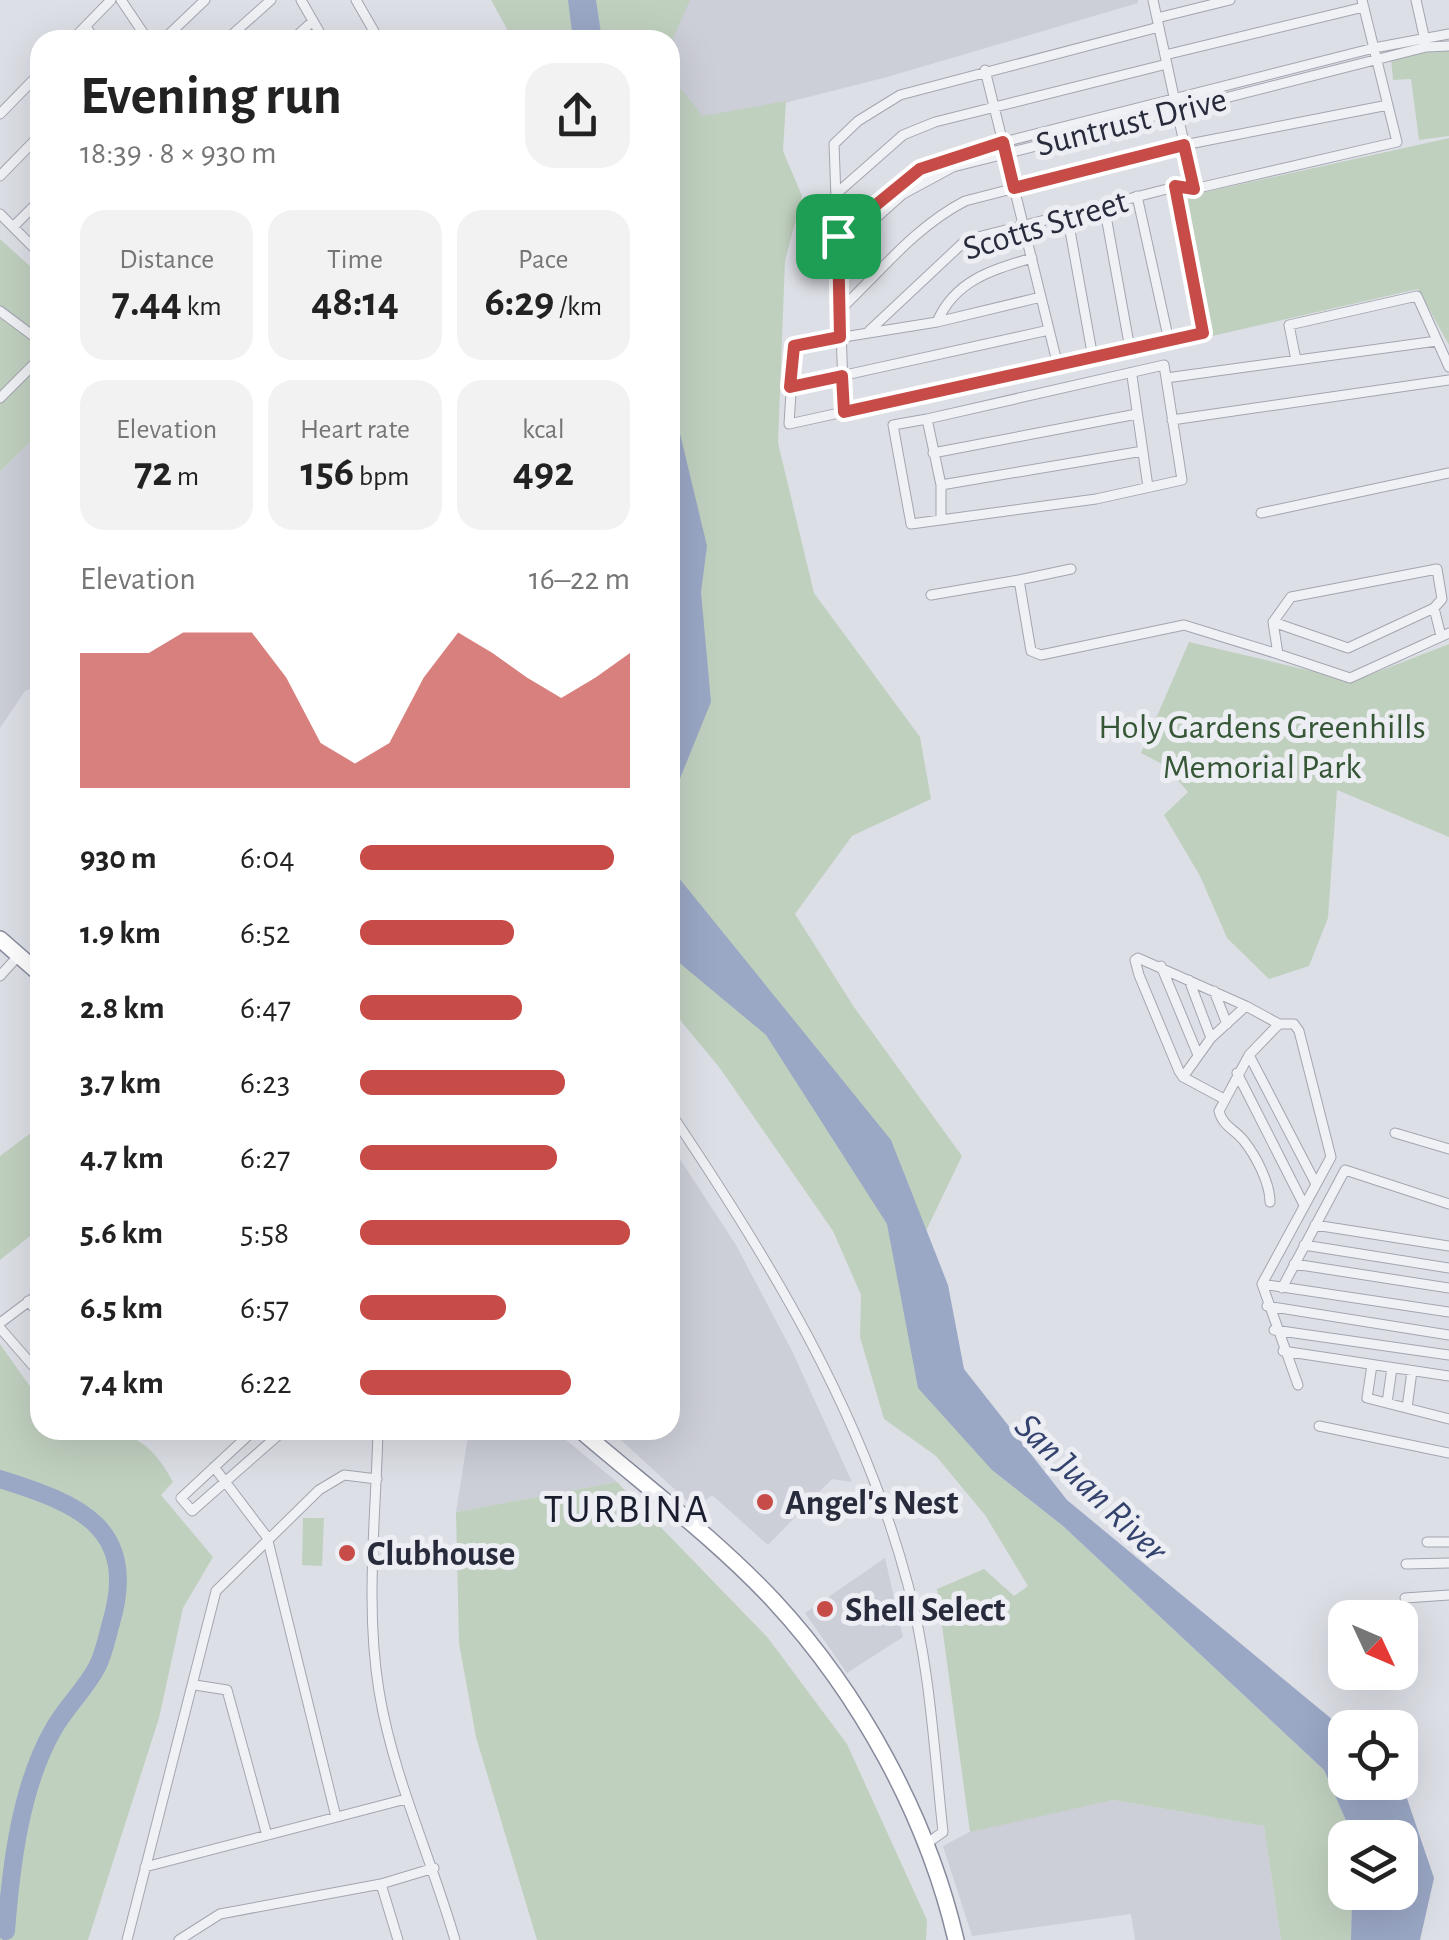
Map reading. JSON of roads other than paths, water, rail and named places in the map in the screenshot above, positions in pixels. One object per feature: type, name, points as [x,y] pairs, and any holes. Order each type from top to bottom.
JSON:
[{"type":"highway","points":[[0,939],[30,965]]},
{"type":"highway","points":[[592,1440],[726,1554],[786,1615],[831,1671],[886,1758],[926,1844],[956,1940]]},
{"type":"street","points":[[82,30],[111,0]]},
{"type":"street","points":[[121,0],[142,30]]},
{"type":"street","points":[[129,10],[140,0]]},
{"type":"street","points":[[174,30],[206,0]]},
{"type":"street","points":[[237,30],[271,0]]},
{"type":"street","points":[[301,0],[318,30]]},
{"type":"street","points":[[356,0],[373,30]]},
{"type":"street","points":[[836,194],[902,135],[994,106],[1166,59],[1363,4],[1397,142],[1194,189],[1175,104],[1166,59],[1153,0]]},
{"type":"street","points":[[844,412],[834,144],[858,121],[900,95],[1230,0]]},
{"type":"street","points":[[1416,0],[1424,36]]},
{"type":"street","points":[[303,30],[313,21]]},
{"type":"street","points":[[86,26],[88,30]]},
{"type":"street","name":"Suntrust Drive","points":[[838,236],[920,169],[1374,48],[1449,34]]},
{"type":"street","name":"Suntrust Drive","points":[[1175,104],[1449,46]]},
{"type":"street","points":[[985,70],[1058,366]]},
{"type":"street","points":[[0,114],[30,83]]},
{"type":"street","points":[[842,309],[937,215],[965,201],[1184,145],[1388,105]]},
{"type":"street","points":[[0,176],[30,145]]},
{"type":"street","name":"Suntrust Drive","points":[[839,252],[925,178],[1004,147]]},
{"type":"street","points":[[1041,297],[937,322],[794,346],[788,424],[1203,333],[1175,186]]},
{"type":"street","name":"Scotts Street","points":[[868,332],[966,240],[1175,186],[1194,189]]},
{"type":"street","points":[[1137,196],[1169,341]]},
{"type":"street","points":[[1104,205],[1130,350]]},
{"type":"street","points":[[13,227],[30,210]]},
{"type":"street","points":[[0,214],[30,243]]},
{"type":"street","points":[[1067,214],[1093,358]]},
{"type":"street","points":[[937,322],[944,304],[983,272],[1032,258]]},
{"type":"street","points":[[1296,360],[1289,324],[1417,296],[1449,368]]},
{"type":"street","points":[[0,311],[30,334]]},
{"type":"street","points":[[790,387],[1049,330]]},
{"type":"street","points":[[1166,378],[1437,341]]},
{"type":"street","points":[[1164,365],[1182,480],[911,524],[892,425],[1132,376],[1164,365]]},
{"type":"street","points":[[0,398],[30,368]]},
{"type":"street","points":[[1132,376],[1148,488]]},
{"type":"street","points":[[1172,420],[1449,380]]},
{"type":"street","points":[[933,453],[1137,414]]},
{"type":"street","points":[[927,419],[942,486],[941,519]]},
{"type":"street","points":[[942,486],[1143,451]]},
{"type":"street","points":[[1261,514],[1449,474]]},
{"type":"street","points":[[932,595],[1072,569]]},
{"type":"street","points":[[1273,622],[1348,648],[1434,608],[1442,599],[1437,570],[1291,596],[1273,622],[1278,654]]},
{"type":"street","points":[[1020,580],[1031,651],[1041,655],[1184,626],[1350,678],[1445,634],[1434,608]]},
{"type":"street","points":[[0,976],[19,955]]},
{"type":"street","points":[[1224,1099],[1183,1077],[1134,960],[1161,966],[1279,1024]]},
{"type":"street","points":[[1161,966],[1198,1055]]},
{"type":"street","points":[[1188,979],[1211,1038]]},
{"type":"street","points":[[1214,991],[1227,1024]]},
{"type":"street","points":[[1183,1077],[1211,1038],[1246,1006]]},
{"type":"street","points":[[1270,1202],[1270,1189],[1244,1141],[1220,1117],[1224,1099],[1249,1055],[1279,1024],[1288,1021],[1299,1031],[1331,1156],[1262,1284],[1274,1330],[1298,1385]]},
{"type":"street","points":[[1249,1055],[1316,1184]]},
{"type":"street","points":[[1237,1074],[1304,1206]]},
{"type":"street","points":[[680,1127],[789,1296],[825,1367],[883,1508],[908,1584],[927,1674],[944,1832],[926,1844]]},
{"type":"street","points":[[1394,1133],[1449,1149]]},
{"type":"street","points":[[1282,1288],[1344,1170],[1449,1204]]},
{"type":"street","points":[[1315,1225],[1449,1246]]},
{"type":"street","points":[[1304,1245],[1449,1268]]},
{"type":"street","points":[[1294,1264],[1449,1288]]},
{"type":"street","points":[[1262,1284],[1449,1312]]},
{"type":"street","points":[[30,1303],[28,1301],[0,1326],[30,1362]]},
{"type":"street","points":[[1268,1306],[1449,1335]]},
{"type":"street","points":[[1274,1330],[1449,1355]]},
{"type":"street","points":[[1284,1351],[1449,1376]]},
{"type":"street","points":[[1372,1364],[1367,1398],[1449,1419]]},
{"type":"street","points":[[1387,1403],[1392,1368]]},
{"type":"street","points":[[1407,1408],[1412,1371]]},
{"type":"street","points":[[1319,1426],[1449,1452]]},
{"type":"street","points":[[243,1440],[180,1498],[192,1511],[273,1440]]},
{"type":"street","points":[[378,1440],[372,1632],[379,1692],[406,1799],[434,1868],[455,1940]]},
{"type":"street","points":[[214,1467],[267,1536],[336,1818]]},
{"type":"street","points":[[128,1940],[216,1591],[267,1536],[319,1490],[344,1475],[377,1479]]},
{"type":"street","points":[[1427,1542],[1449,1542]]},
{"type":"street","points":[[1406,1564],[1449,1563]]},
{"type":"street","points":[[1405,1598],[1449,1595]]},
{"type":"street","points":[[195,1685],[227,1690],[266,1832]]},
{"type":"street","points":[[146,1866],[406,1799]]},
{"type":"street","points":[[179,1940],[220,1914],[380,1884],[434,1868]]},
{"type":"street","points":[[380,1884],[398,1940]]},
{"type":"water","points":[[568,0],[596,0],[600,30],[572,30]]},
{"type":"water","points":[[680,434],[707,546],[701,592],[711,702],[680,778]]},
{"type":"water","points":[[680,879],[891,1140],[948,1285],[964,1369],[1067,1500],[1328,1716],[1328,1779],[1324,1770],[1063,1526],[992,1470],[918,1388],[887,1224],[766,1035],[680,963]]},
{"type":"water","points":[[1337,1800],[1407,1800],[1414,1820],[1346,1820]]},
{"type":"water","points":[[1418,1831],[1434,1878],[1420,1940],[1351,1940],[1352,1910],[1418,1910]]},
{"type":"waterway","points":[[0,1479],[78,1510],[96,1525],[109,1542],[117,1564],[118,1591],[99,1662],[53,1730],[32,1777],[14,1855],[6,1931]]},
{"type":"waterway","points":[[4,1940],[6,1931]]},
{"type":"place","name":"Angel's Nest","points":[[765,1502]]},
{"type":"place","name":"Clubhouse","points":[[347,1553]]},
{"type":"place","name":"Shell Select","points":[[825,1609]]},
{"type":"district","name":"TURBINA","points":[[627,1508]]},
{"type":"park label","name":"Holy Gardens Greenhills Memorial Park","points":[[1262,746]]},
{"type":"water label","name":"San Juan River","points":[[1092,1487]]}]
